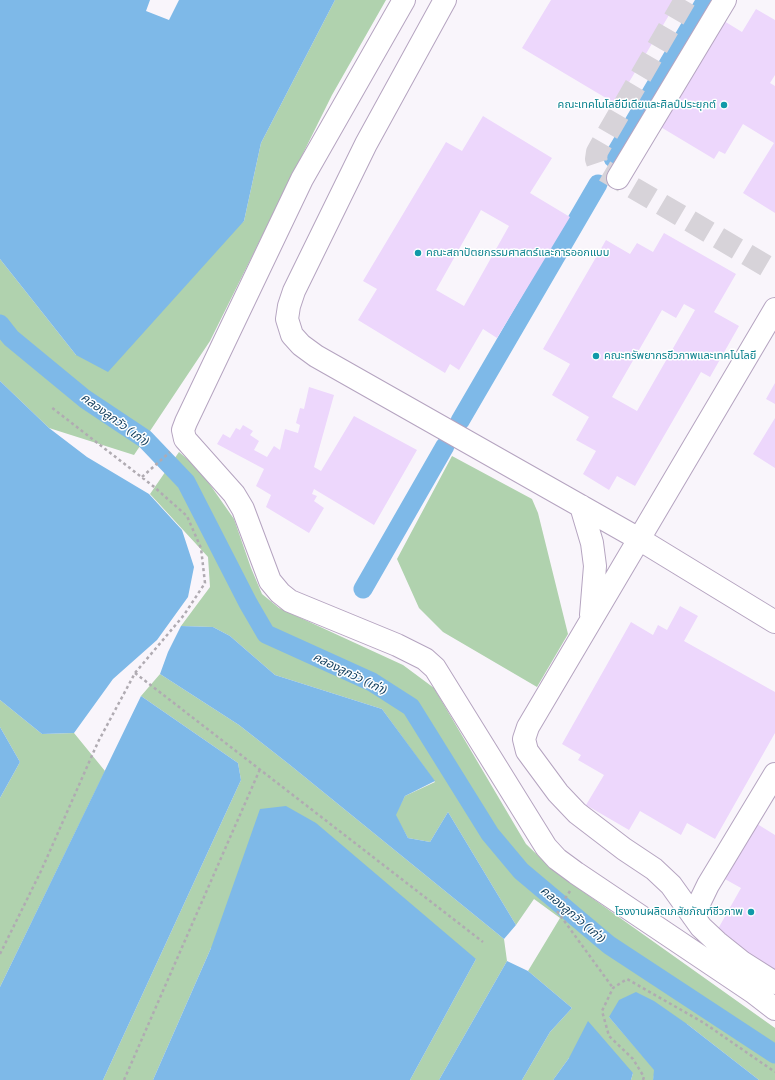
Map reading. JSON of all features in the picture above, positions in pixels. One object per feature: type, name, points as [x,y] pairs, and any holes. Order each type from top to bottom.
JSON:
[{"type":"street","points":[[404,0],[302,179],[183,430],[185,439],[234,494],[243,509],[270,581],[280,593],[290,601],[397,645],[425,659],[435,668],[546,847],[557,859],[753,992],[775,1009]]},
{"type":"street","points":[[445,0],[366,144],[294,291],[289,306],[287,319],[292,334],[300,345],[316,356],[640,539],[775,622]]},
{"type":"street","points":[[618,178],[725,0]]},
{"type":"street","points":[[775,309],[591,620],[528,728],[524,739],[527,751],[558,793],[577,813],[624,849],[654,868],[671,885],[693,916],[717,942],[742,962],[775,983]]},
{"type":"street","points":[[581,506],[592,543],[595,566],[591,620]]},
{"type":"street","points":[[693,916],[708,885],[775,774]]},
{"type":"path","points":[[0,954],[41,871],[98,742],[135,674],[184,615],[205,583],[201,548],[187,516],[142,476],[51,407]]},
{"type":"path","points":[[142,476],[172,450]]},
{"type":"path","points":[[135,674],[483,942]]},
{"type":"path","points":[[124,1080],[260,769]]},
{"type":"path","points":[[581,876],[557,911],[613,988]]},
{"type":"path","points":[[643,1080],[644,1077],[633,1059],[609,1036],[602,1011],[613,988],[627,980],[704,1023],[775,1072]]},
{"type":"green space","points":[[335,0],[386,0],[332,95],[210,341],[134,455],[49,428],[0,381],[0,259],[76,355],[244,221],[261,143]]},
{"type":"green space","points":[[179,452],[199,469],[234,519],[251,568],[262,594],[279,608],[403,665],[434,688],[526,844],[554,871],[775,1028],[775,1080],[759,1080],[687,1024],[609,1017],[655,1070],[653,1080],[631,1080],[633,1073],[569,1058],[553,1080],[522,1080],[550,1032],[572,1008],[528,971],[560,918],[534,899],[516,925],[448,812],[430,842],[408,838],[395,815],[405,796],[435,782],[382,709],[275,675],[230,636],[213,627],[181,626],[210,587],[208,557],[150,494]]},
{"type":"green space","points":[[452,456],[532,499],[538,513],[568,634],[537,687],[443,632],[419,608],[397,559]]},
{"type":"green space","points":[[160,674],[239,725],[504,939],[507,961],[439,1080],[410,1080],[476,959],[211,948],[153,1080],[103,1080],[241,780],[238,763],[141,696]]},
{"type":"green space","points":[[0,700],[42,734],[74,733],[105,771],[0,987],[0,798],[20,762],[0,727]]},
{"type":"water","points":[[0,0],[150,0],[146,11],[169,20],[179,0],[335,0],[261,143],[244,221],[108,372],[76,355],[0,259]]},
{"type":"water","points":[[0,381],[49,428],[87,457],[149,494],[182,530],[194,567],[188,597],[157,640],[113,679],[74,733],[42,734],[0,700]]},
{"type":"water","points":[[181,626],[213,627],[230,636],[275,675],[382,709],[435,781],[405,796],[396,815],[408,838],[430,842],[448,812],[516,925],[504,939],[239,725],[160,674],[168,652]]},
{"type":"water","points":[[141,696],[238,763],[241,780],[103,1080],[0,1080],[0,987]]},
{"type":"water","points":[[0,727],[20,762],[0,798]]},
{"type":"water","points":[[286,806],[316,823],[476,959],[410,1080],[153,1080],[211,948],[260,809]]},
{"type":"water","points":[[507,961],[528,971],[572,1008],[550,1032],[522,1080],[439,1080]]},
{"type":"water","points":[[636,992],[654,1001],[687,1024],[759,1080],[653,1080],[654,1070],[609,1017],[619,1000]]},
{"type":"water","points":[[588,1021],[633,1073],[631,1080],[553,1080],[569,1058]]},
{"type":"building","points":[[551,0],[678,0],[616,104],[522,48]]},
{"type":"building","name":"คณะเทคโนโลยีมีเดียและศิลป์ประยุกต์","points":[[756,9],[775,20],[775,75],[770,83],[775,86],[775,213],[743,193],[774,143],[743,124],[725,154],[719,151],[714,159],[659,126],[724,21],[742,32]]},
{"type":"building","name":"คณะสถาปัตยกรรมศาสตร์และการออกแบบ","points":[[483,116],[552,158],[530,193],[570,217],[497,338],[483,329],[459,370],[450,364],[445,373],[358,320],[377,289],[363,281],[446,142],[462,151]],"holes":[[[481,210],[509,226],[464,306],[436,290]]]},
{"type":"building","name":"คณะทรัพยากรชีวภาพและเทคโนโลยี","points":[[664,233],[736,274],[714,312],[739,326],[710,377],[701,372],[635,486],[617,476],[609,490],[583,474],[596,451],[576,440],[589,417],[552,395],[570,364],[543,349],[606,240],[630,254],[637,243],[653,252]],"holes":[[[684,304],[695,310],[637,411],[612,397],[662,310],[676,318]]]},
{"type":"building","points":[[775,383],[775,404],[766,399]]},
{"type":"building","points":[[309,387],[334,395],[314,467],[321,471],[354,416],[417,450],[374,525],[314,489],[312,494],[317,496],[314,501],[324,508],[309,533],[266,507],[271,495],[256,486],[264,469],[217,444],[223,434],[230,438],[236,428],[240,430],[243,425],[253,431],[250,435],[259,441],[254,450],[267,457],[274,446],[280,450],[285,429],[298,433],[300,425],[296,423],[300,408],[304,409]]},
{"type":"building","points":[[775,418],[775,468],[753,454]]},
{"type":"building","points":[[680,606],[698,616],[684,641],[775,692],[775,733],[715,839],[687,823],[681,835],[640,811],[629,830],[586,805],[604,775],[578,760],[581,755],[562,744],[631,622],[653,635],[658,625],[667,630]]},
{"type":"building","name":"โรงงานผลิตเภสัชภัณฑ์ชีวภาพ","points":[[754,822],[775,835],[775,970],[714,936],[741,888],[723,878]]},
{"type":"waterway","points":[[613,158],[706,0]]},
{"type":"waterway","points":[[460,421],[598,184]]},
{"type":"waterway","name":"คลองลูกวัว (เก่า)","points":[[0,324],[11,338],[85,399],[145,439],[186,482],[248,603],[266,634],[372,682],[411,707],[490,834],[521,871],[609,945],[775,1054]]},
{"type":"waterway","points":[[363,589],[445,446]]},
{"type":"tunnel","points":[[685,0],[602,143],[597,152],[596,159],[598,165],[603,170],[775,271]]},
{"type":"place","name":"คณะเทคโนโลยีมีเดียและศิลป์ประยุกต์","points":[[724,105]]},
{"type":"place","name":"คณะสถาปัตยกรรมศาสตร์และการออกแบบ","points":[[418,253]]},
{"type":"place","name":"คณะทรัพยากรชีวภาพและเทคโนโลยี","points":[[596,356]]},
{"type":"place","name":"โรงงานผลิตเภสัชภัณฑ์ชีวภาพ","points":[[751,912]]}]
